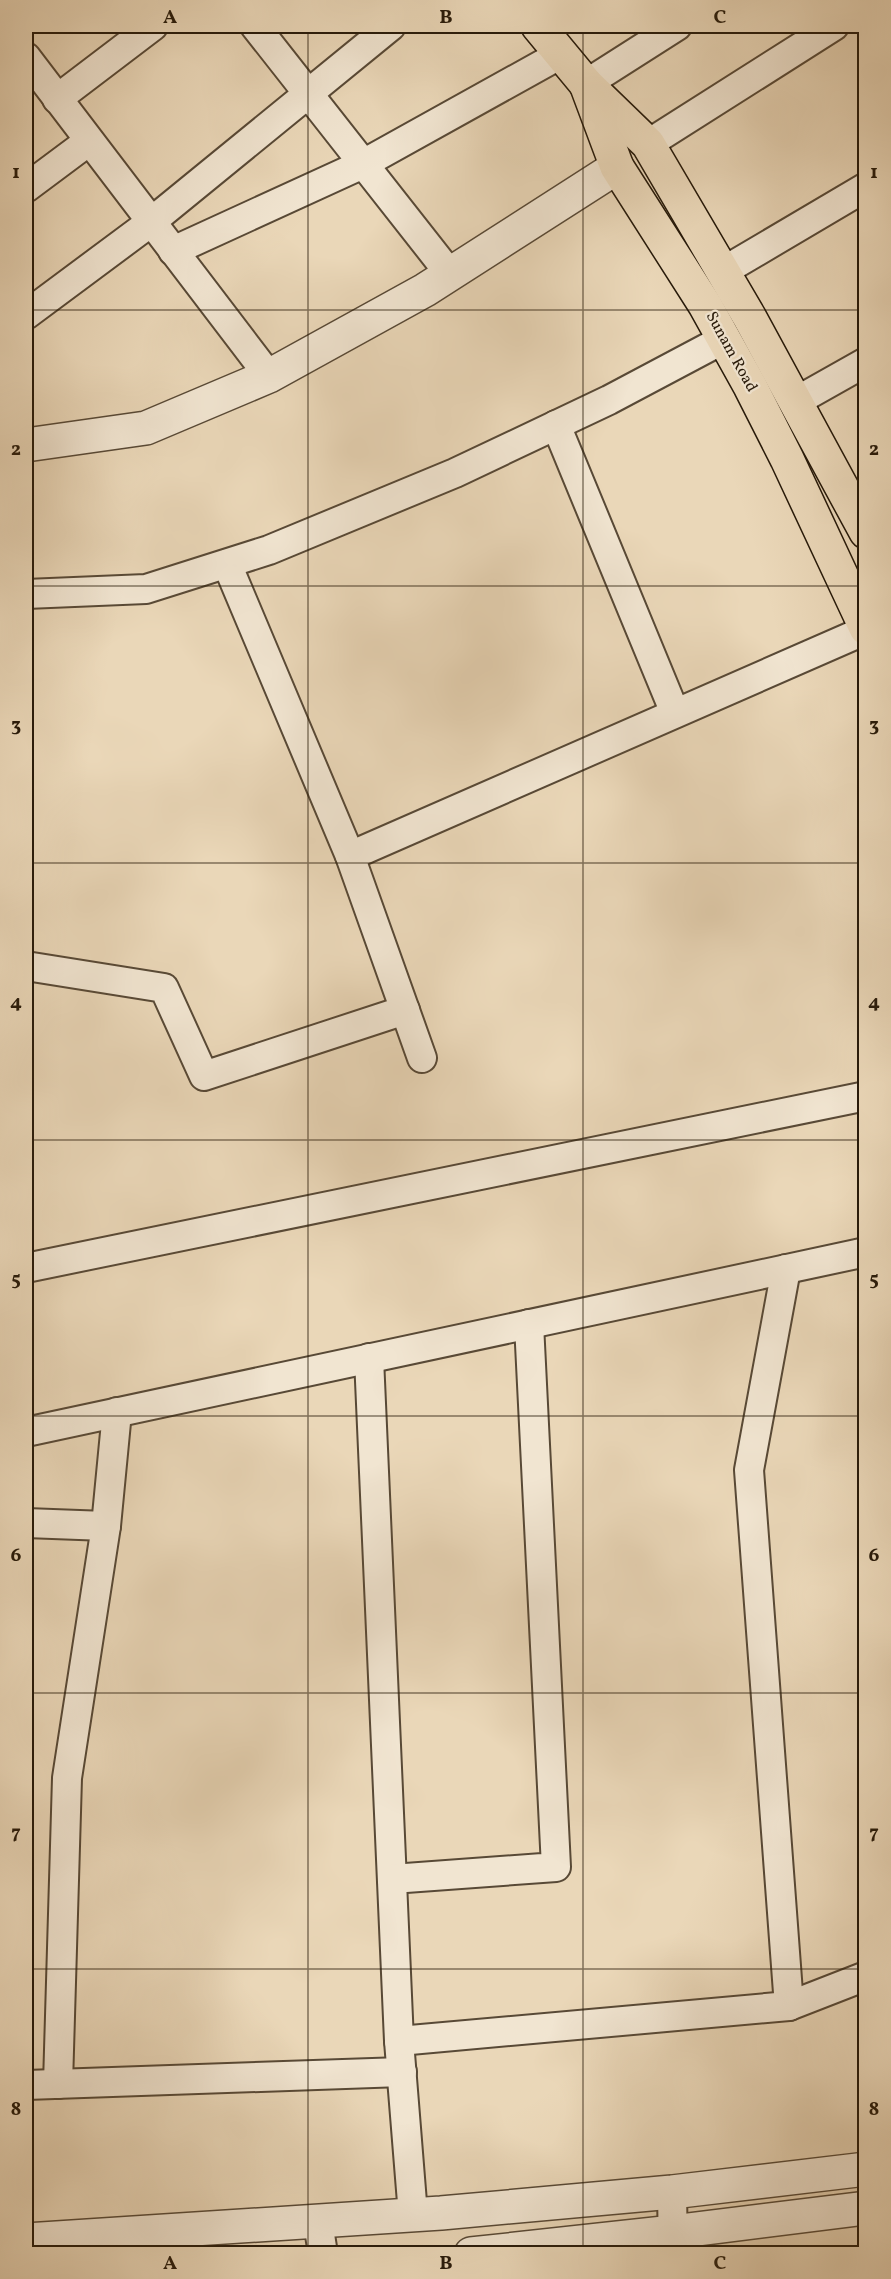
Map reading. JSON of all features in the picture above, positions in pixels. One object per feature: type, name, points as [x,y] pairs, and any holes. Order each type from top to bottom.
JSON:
[{"type":"main road","name":"Sunam Road","points":[[538,26],[585,84],[648,144],[750,318],[865,528]]},
{"type":"main road","name":"Sunam Road","points":[[585,84],[617,167],[705,305],[724,339],[787,459],[866,629]]},
{"type":"street","points":[[57,99],[153,26]]},
{"type":"street","points":[[255,26],[450,274]]},
{"type":"street","points":[[26,315],[151,222],[391,26]]},
{"type":"street","points":[[585,84],[677,26]]},
{"type":"street","points":[[648,144],[834,26]]},
{"type":"street","points":[[173,251],[363,164],[561,54]]},
{"type":"street","points":[[26,57],[269,376]]},
{"type":"street","points":[[26,188],[89,141]]},
{"type":"street","points":[[26,445],[146,428],[269,376],[450,274],[617,167]]},
{"type":"street","points":[[722,272],[866,187]]},
{"type":"street","points":[[26,594],[146,589],[269,550],[454,473],[609,400],[724,339]]},
{"type":"street","points":[[795,402],[866,362]]},
{"type":"street","points":[[556,425],[675,713]]},
{"type":"street","points":[[227,564],[350,856],[422,1058]]},
{"type":"street","points":[[350,856],[866,629]]},
{"type":"street","points":[[26,966],[164,988],[204,1076],[405,1010]]},
{"type":"street","points":[[26,1268],[866,1096]]},
{"type":"street","points":[[26,1432],[866,1252]]},
{"type":"street","points":[[786,1269],[748,1470],[789,2006]]},
{"type":"street","points":[[392,1879],[556,1867],[529,1324]]},
{"type":"street","points":[[369,1358],[399,2041],[413,2215]]},
{"type":"street","points":[[58,2084],[67,1778],[106,1526],[117,1412]]},
{"type":"street","points":[[26,1523],[106,1526]]},
{"type":"street","points":[[399,2041],[789,2006],[866,1976]]},
{"type":"street","points":[[26,2085],[402,2072]]},
{"type":"street","points":[[26,2240],[320,2238],[413,2215],[672,2192],[866,2169]]},
{"type":"street","points":[[672,2192],[673,2243]]},
{"type":"street","points":[[471,2253],[673,2243],[866,2208]]}]
